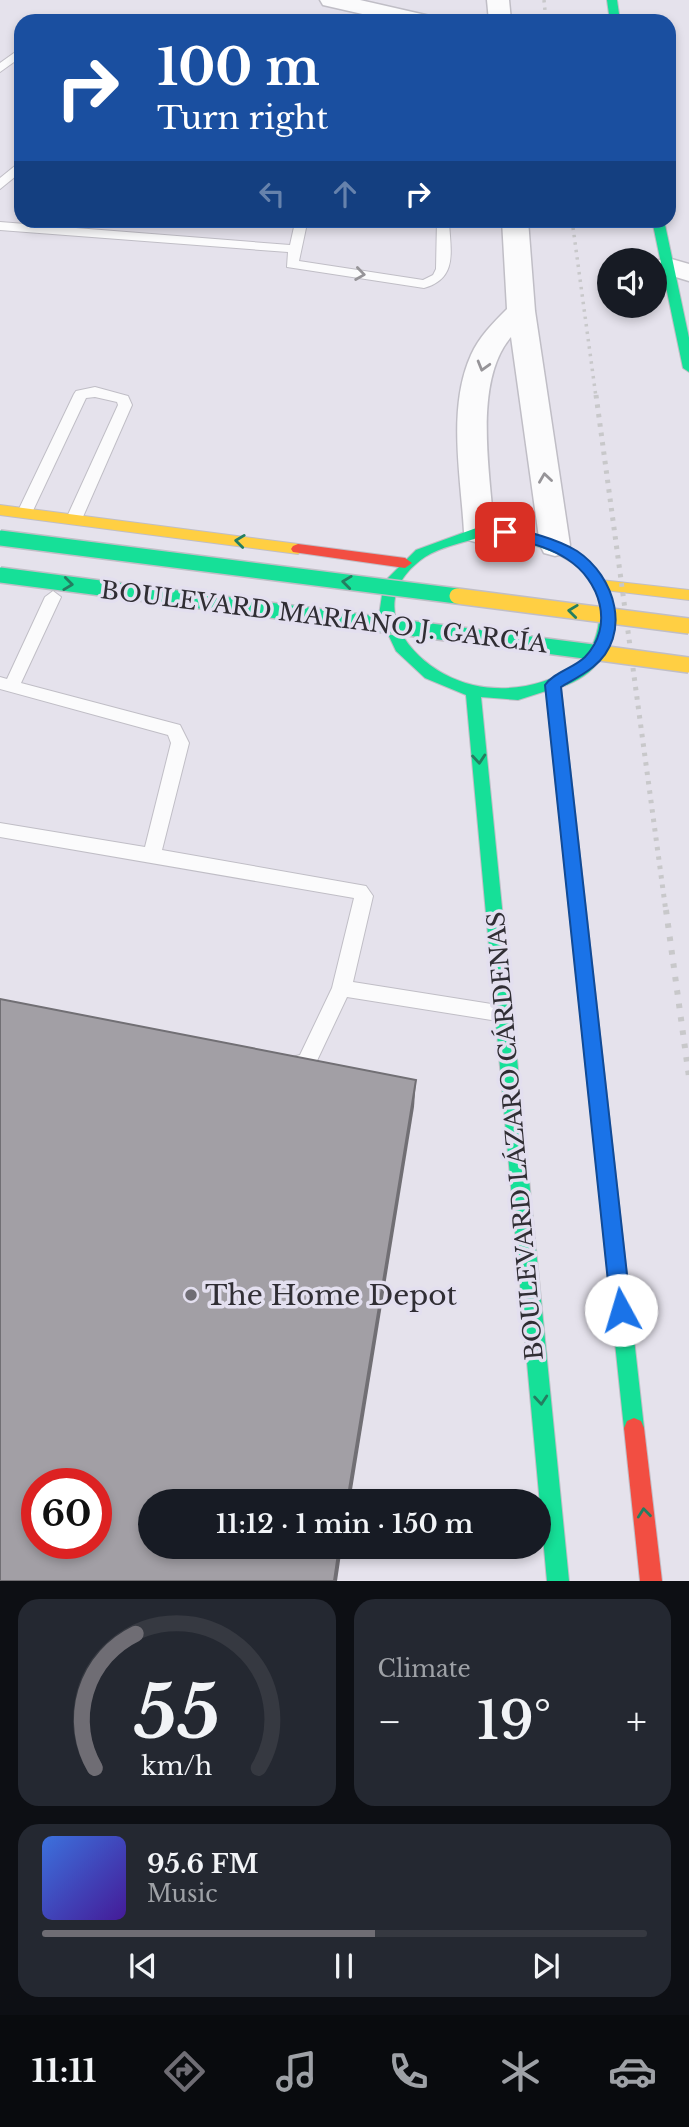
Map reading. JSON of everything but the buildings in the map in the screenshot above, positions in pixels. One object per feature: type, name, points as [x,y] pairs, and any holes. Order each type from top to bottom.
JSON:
[{"type":"main road","points":[[661,228],[678,270],[689,368]]},
{"type":"main road","points":[[0,510],[405,563]]},
{"type":"main road","points":[[479,532],[530,537],[555,545],[573,556],[601,585],[608,604],[609,625],[603,644],[590,662],[553,685],[501,694],[473,691],[446,683],[423,671],[404,656],[392,638],[385,611],[389,586],[405,563],[425,548],[451,537],[479,532]]},
{"type":"main road","name":"BOULEVARD MARIANO J. GARCÍA","points":[[0,538],[689,626]]},
{"type":"main road","points":[[250,620],[271,601],[279,579],[279,568],[267,545]]},
{"type":"main road","name":"BOULEVARD MARIANO J. GARCÍA","points":[[0,575],[689,665]]},
{"type":"main road","points":[[601,585],[689,595]]},
{"type":"main road","points":[[0,591],[392,638]]},
{"type":"main road","points":[[590,662],[689,678]]},
{"type":"main road","points":[[553,685],[651,1581]]},
{"type":"main road","name":"BOULEVARD LÁZARO CÁRDENAS","points":[[473,691],[558,1581]]},
{"type":"street","points":[[331,0],[392,14]]},
{"type":"street","points":[[516,228],[521,311],[555,545]]},
{"type":"street","points":[[479,532],[474,413],[482,361],[499,334],[521,311]]},
{"type":"lane","points":[[0,69],[14,57]]},
{"type":"lane","points":[[0,186],[14,173]]},
{"type":"lane","points":[[26,228],[296,249]]},
{"type":"lane","points":[[300,228],[292,264],[424,284],[438,278],[443,269],[443,228]]},
{"type":"lane","points":[[25,513],[81,394],[94,392],[124,399],[125,405],[74,519]]},
{"type":"lane","points":[[53,597],[6,684],[174,730],[180,743],[152,856]]},
{"type":"lane","points":[[0,830],[360,891],[364,896],[342,988],[307,1061],[295,1068],[270,1063]]},
{"type":"lane","points":[[342,988],[504,1014]]},
{"type":"railway","points":[[544,0],[545,14]]},
{"type":"railway","points":[[573,228],[596,397]]},
{"type":"railway","points":[[596,395],[666,912]]},
{"type":"railway","points":[[666,910],[689,1077]]},
{"type":"traffic: fast","points":[[612,0],[614,14]]},
{"type":"traffic: fast","points":[[660,228],[689,368]]},
{"type":"traffic: fast","points":[[479,532],[524,537],[556,547],[584,565],[597,580],[607,616],[605,634],[597,651],[585,666],[567,679],[518,694],[471,691],[431,674],[401,647],[386,615],[391,582],[421,553],[479,532]]},
{"type":"traffic: fast","points":[[0,538],[457,596]]},
{"type":"traffic: fast","points":[[0,575],[600,653]]},
{"type":"traffic: fast","points":[[553,685],[634,1428]]},
{"type":"traffic: fast","points":[[473,691],[558,1581]]},
{"type":"traffic: slow","points":[[0,510],[298,549]]},
{"type":"traffic: slow","points":[[601,585],[689,595]]},
{"type":"traffic: slow","points":[[457,596],[689,626]]},
{"type":"traffic: slow","points":[[600,653],[689,665]]},
{"type":"traffic: jam","points":[[298,549],[405,563]]},
{"type":"traffic: jam","points":[[634,1428],[651,1581]]},
{"type":"place","name":"The Home Depot","points":[[191,1295]]},
{"type":"route","points":[[505,532],[555,545],[573,556],[589,569],[601,585],[608,604],[609,625],[603,644],[590,662],[553,685],[621,1310]]}]
